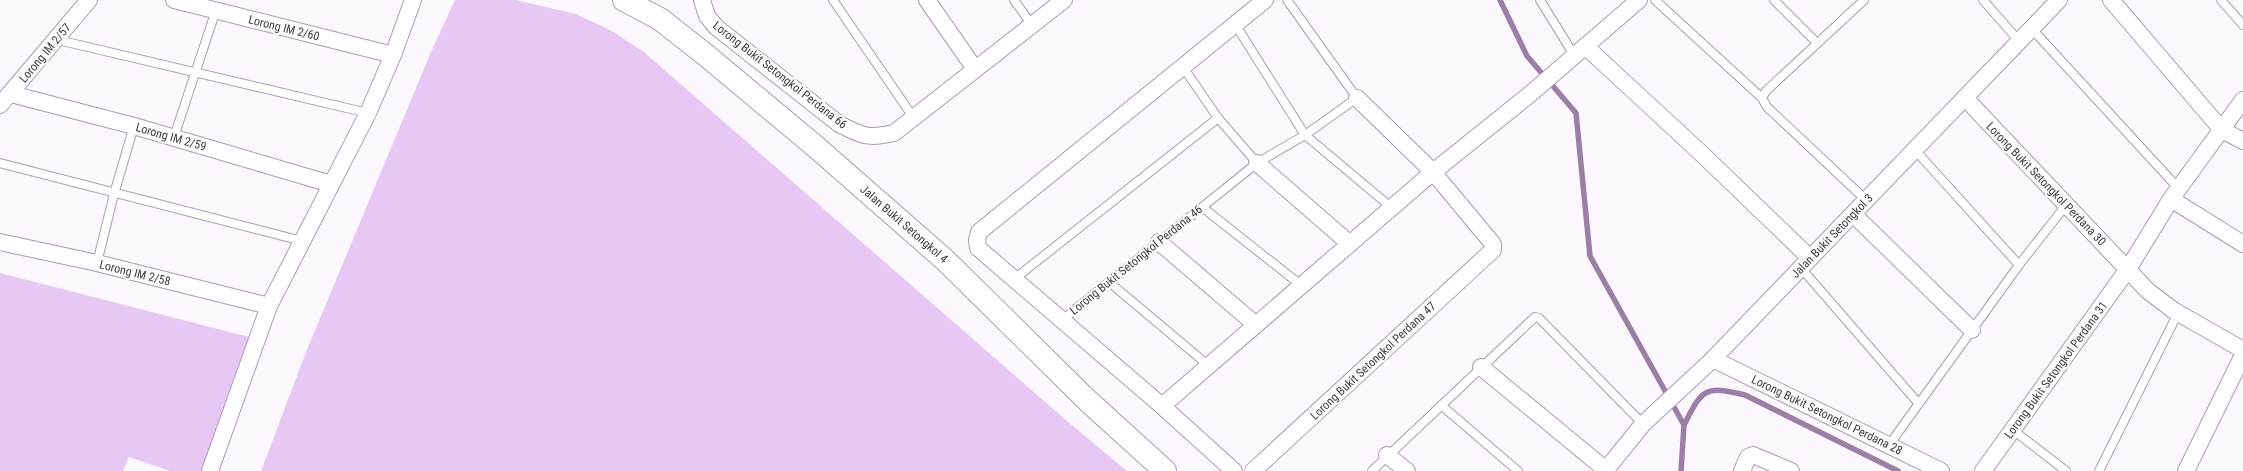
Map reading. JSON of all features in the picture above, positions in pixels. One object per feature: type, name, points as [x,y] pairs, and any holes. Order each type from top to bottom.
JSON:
[{"type":"street","name":"Lorong IM 2/57","points":[[5,100],[58,40],[89,0]]},
{"type":"street","name":"Lorong IM 2/60","points":[[174,0],[394,55]]},
{"type":"street","points":[[210,471],[269,306],[330,184],[368,113],[394,55],[413,0]]},
{"type":"street","name":"Jalan Bukit Setongkol 4","points":[[624,0],[660,19],[707,56],[816,147],[945,260],[1088,401],[1165,471]]},
{"type":"street","name":"Lorong Bukit Setongkol Perdana 66","points":[[702,0],[707,16],[716,27],[839,124],[857,134],[874,137],[894,133],[913,118]]},
{"type":"street","points":[[927,0],[975,69]]},
{"type":"street","points":[[913,118],[1064,0]]},
{"type":"street","points":[[1062,320],[1013,280],[978,248],[977,240],[979,232],[1265,0]]},
{"type":"street","points":[[1162,406],[1433,172],[1529,95],[1639,0]]},
{"type":"street","name":"Jalan Bukit Setongkol 3","points":[[1606,470],[1643,424],[1712,360],[2059,0]]},
{"type":"street","points":[[2111,0],[2222,130],[2243,141]]},
{"type":"street","points":[[1577,53],[1703,155],[1806,263]]},
{"type":"street","points":[[1357,98],[1433,172]]},
{"type":"street","name":"Lorong Bukit Setongkol Perdana 30","points":[[1965,98],[2128,269],[2148,292],[2178,313],[2243,350]]},
{"type":"street","name":"Lorong IM 2/59","points":[[5,100],[134,126],[330,184]]},
{"type":"street","name":"Lorong Bukit Setongkol Perdana 31","points":[[1983,471],[2128,269],[2175,194],[2243,100]]},
{"type":"street","points":[[1257,163],[1350,244]]},
{"type":"street","name":"Lorong Bukit Setongkol Perdana 47","points":[[1253,471],[1493,250],[1493,244],[1433,172]]},
{"type":"street","points":[[2175,194],[2243,244]]},
{"type":"street","points":[[1852,214],[1972,330]]},
{"type":"street","name":"Lorong IM 2/58","points":[[0,242],[97,263],[269,306]]},
{"type":"street","points":[[1159,242],[1256,325]]},
{"type":"street","name":"Lorong Bukit Setongkol Perdana 46","points":[[1062,320],[1162,406],[1234,471]]},
{"type":"street","points":[[2186,471],[2243,355]]},
{"type":"street","name":"Lorong Bukit Setongkol Perdana 28","points":[[1712,360],[1941,471]]},
{"type":"street","points":[[1481,367],[1606,470]]},
{"type":"street","points":[[1387,455],[1406,471]]},
{"type":"street","points":[[1742,471],[1748,457],[1753,455],[1790,471]]},
{"type":"lane","points":[[832,0],[913,118]]},
{"type":"lane","points":[[1014,0],[1032,25]]},
{"type":"lane","points":[[1288,0],[1357,98]]},
{"type":"lane","points":[[1540,0],[1577,53]]},
{"type":"lane","points":[[1655,0],[1762,98],[1767,106],[1866,200]]},
{"type":"lane","points":[[1774,0],[1817,43]]},
{"type":"lane","points":[[1762,98],[1766,91],[1864,0]]},
{"type":"lane","points":[[1982,0],[2019,41]]},
{"type":"lane","points":[[2221,0],[2243,25]]},
{"type":"lane","points":[[174,137],[216,10]]},
{"type":"lane","points":[[1235,24],[1305,134],[1392,208]]},
{"type":"lane","points":[[2031,28],[2175,194]]},
{"type":"lane","points":[[58,40],[368,113]]},
{"type":"lane","points":[[1183,67],[1218,118],[1257,163]]},
{"type":"lane","name":"Lorong Bukit Setongkol Perdana 46","points":[[1062,320],[1257,163],[1305,134],[1357,98]]},
{"type":"lane","points":[[1013,280],[1218,118]]},
{"type":"lane","points":[[97,263],[114,194],[134,126]]},
{"type":"lane","points":[[1915,150],[2019,265]]},
{"type":"lane","points":[[0,164],[302,241]]},
{"type":"lane","points":[[1889,445],[2019,265],[2066,205]]},
{"type":"lane","points":[[1202,207],[1302,286]]},
{"type":"lane","points":[[1806,263],[1919,404]]},
{"type":"lane","points":[[1109,282],[1209,366]]},
{"type":"lane","points":[[2099,471],[2178,313]]},
{"type":"lane","points":[[1372,471],[1387,455],[1535,317],[1539,318],[1643,424]]},
{"type":"lane","points":[[1441,404],[1518,471]]},
{"type":"lane","points":[[2013,430],[2066,471]]},
{"type":"shaded area","points":[[455,0],[516,0],[576,14],[610,30],[644,52],[1067,421],[1127,471],[261,471],[306,352],[431,52]]},
{"type":"shaded area","points":[[0,273],[257,339],[204,471],[170,471],[129,457],[123,471],[0,471]]},
{"type":"waterway","points":[[1500,0],[1527,56],[1576,113],[1590,256],[1684,425],[1681,471]]},
{"type":"waterway","points":[[1684,425],[1696,404],[1706,393],[1721,390],[1732,392],[1745,395],[1898,471]]}]
